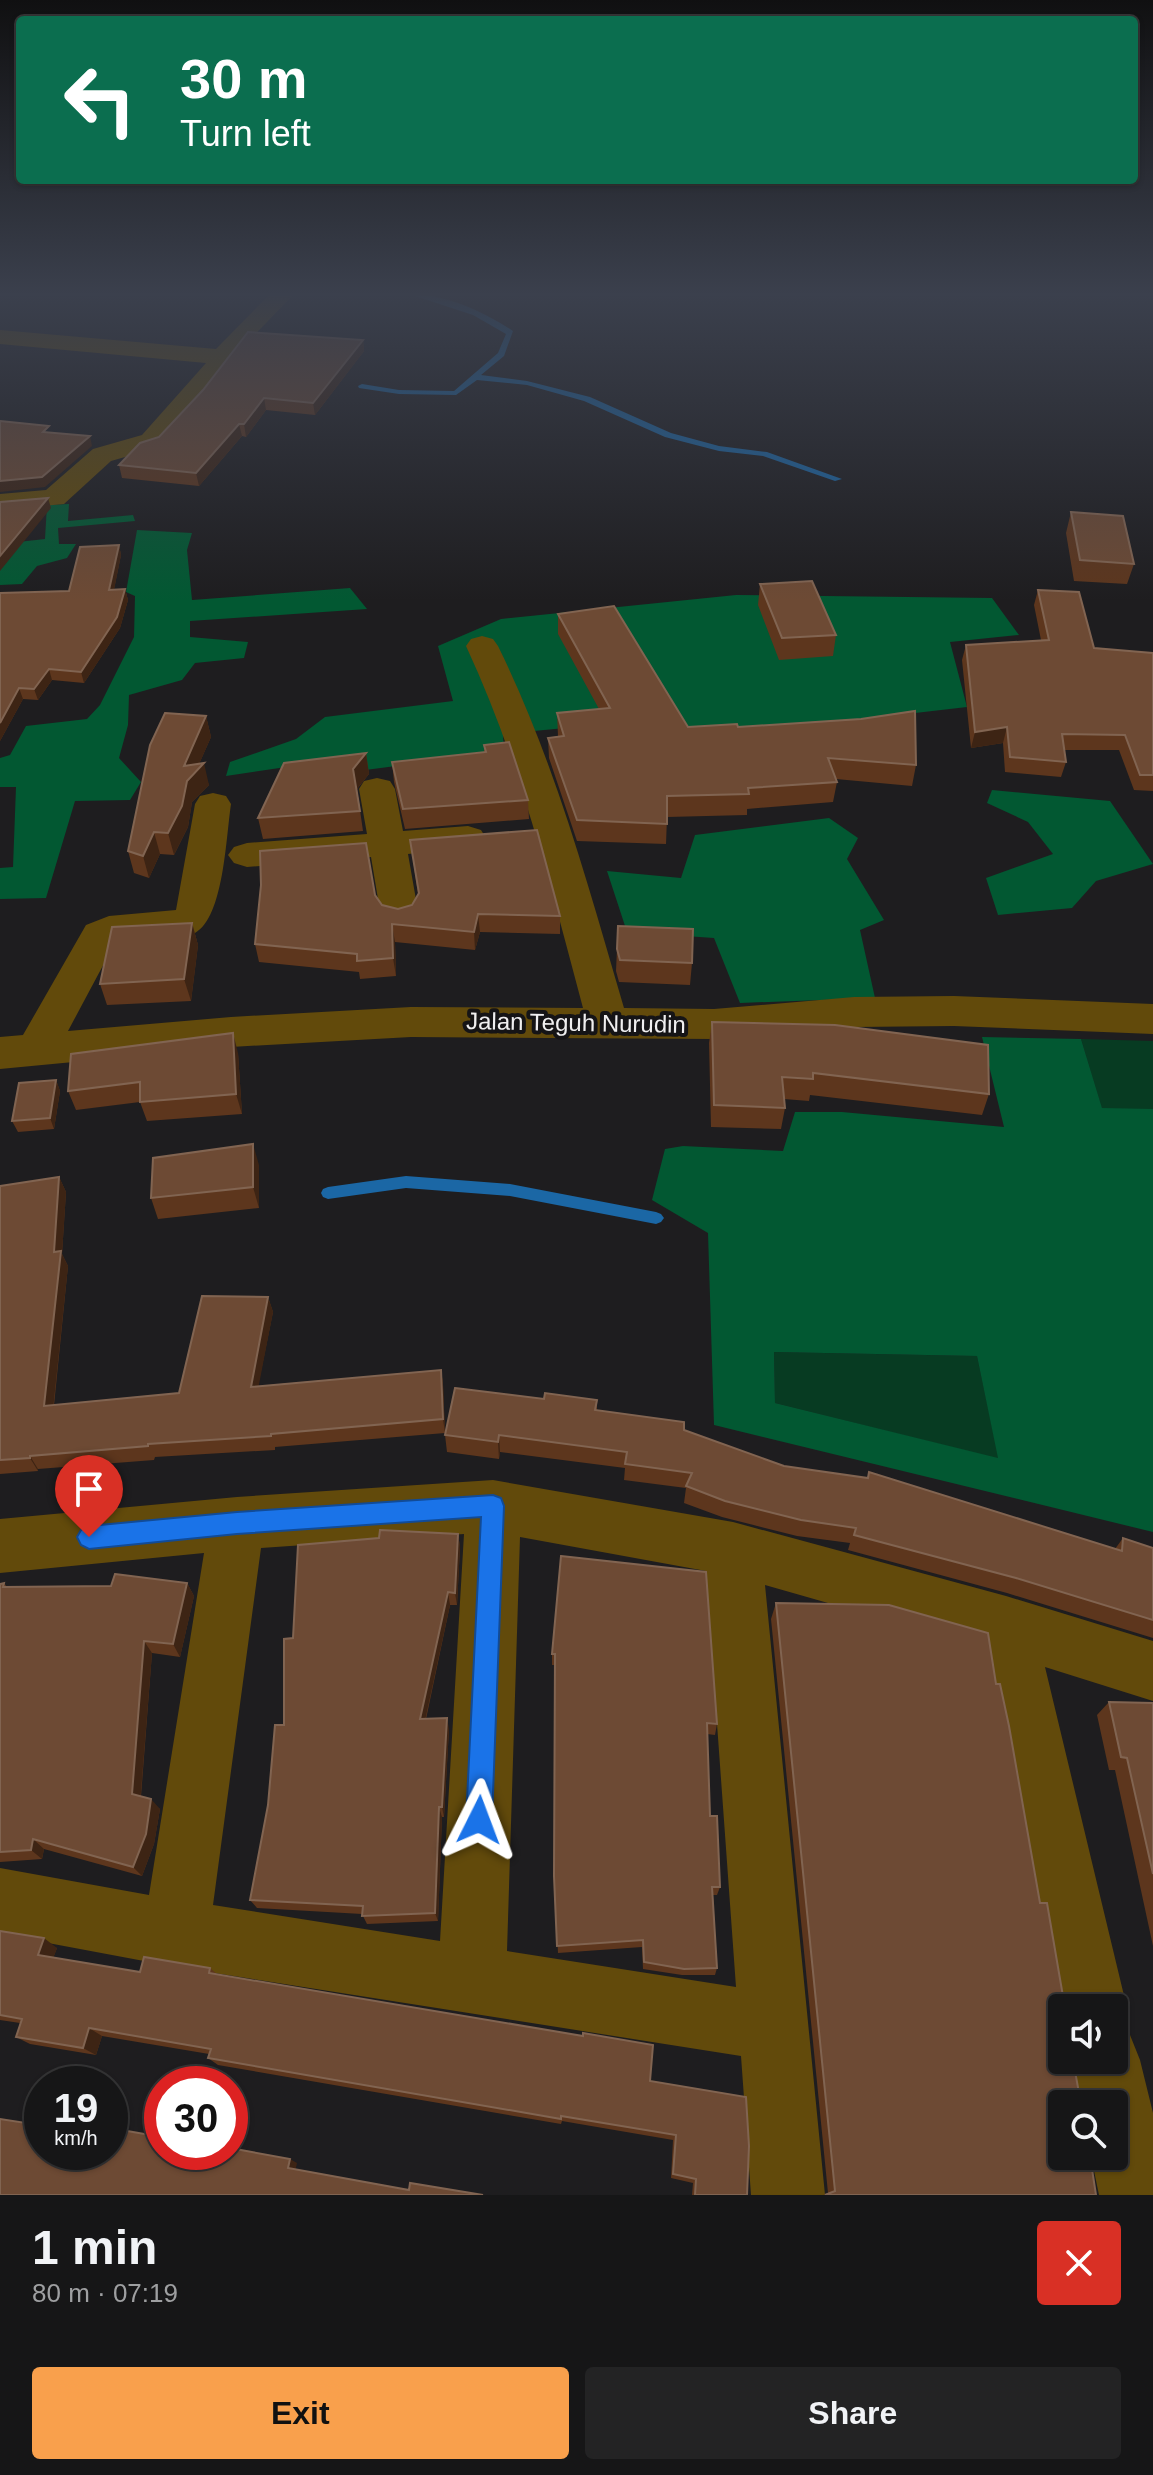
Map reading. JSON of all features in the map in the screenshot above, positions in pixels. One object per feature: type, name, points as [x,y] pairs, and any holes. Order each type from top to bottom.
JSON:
[{"type":"street","points":[[0,502],[54,498],[105,453],[148,443],[193,396]]},
{"type":"street","points":[[482,646],[512,708],[529,834],[608,1025]]},
{"type":"street","points":[[377,789],[399,911]]},
{"type":"street","points":[[19,1051],[100,934],[109,929],[181,924],[190,919],[195,911],[213,804]]},
{"type":"street","points":[[247,855],[529,834]]},
{"type":"street","name":"Jalan Teguh Nurudin","points":[[19,1051],[381,1023],[714,1024],[868,1012],[1011,1013],[1153,1019]]},
{"type":"street","points":[[472,1977],[493,1506]]},
{"type":"street","points":[[0,1546],[237,1523],[493,1506],[733,1549],[1006,1625],[1153,1671]]},
{"type":"street","points":[[176,1934],[237,1523]]},
{"type":"street","points":[[733,1549],[788,2195]]},
{"type":"street","points":[[1006,1625],[1090,1994]]},
{"type":"street","points":[[0,1901],[176,1934],[472,1977],[773,2027]]},
{"type":"street","points":[[1108,2074],[1136,2195]]},
{"type":"green space","points":[[69,504],[68,521],[133,515],[135,521],[58,528],[59,544],[76,544],[67,558],[37,566],[22,584],[0,585],[0,556],[9,543],[45,539],[47,505]]},
{"type":"green space","points":[[137,530],[192,533],[187,550],[192,600],[350,588],[367,609],[190,621],[190,637],[248,642],[244,658],[195,663],[182,680],[129,695],[128,725],[119,758],[141,782],[130,800],[75,801],[46,898],[0,899],[0,868],[13,867],[16,787],[0,787],[0,758],[10,755],[26,726],[87,719],[100,705],[134,637],[135,596],[126,592]]},
{"type":"green space","points":[[736,595],[992,598],[1019,635],[950,642],[967,707],[725,735],[648,720],[503,734],[504,752],[319,776],[293,766],[226,776],[230,762],[296,739],[325,717],[453,701],[438,646],[501,619]]},
{"type":"green space","points":[[992,790],[1110,801],[1153,864],[1096,881],[1072,908],[998,915],[986,878],[1053,854],[1028,822],[987,803]]},
{"type":"green space","points":[[829,818],[858,838],[847,859],[884,920],[860,930],[875,998],[740,1003],[714,938],[627,932],[607,871],[681,878],[695,835]]},
{"type":"green space","points":[[982,1037],[1081,1039],[1102,1108],[1153,1109],[1153,1532],[714,1425],[708,1233],[652,1200],[665,1149],[683,1146],[783,1151],[795,1112],[842,1112],[1004,1127]],"holes":[[[774,1352],[977,1356],[998,1458],[775,1403]]]},
{"type":"green space","points":[[1081,1039],[1153,1041],[1153,1109],[1102,1109]]},
{"type":"green space","points":[[774,1352],[977,1356],[999,1459],[775,1403]]},
{"type":"building","points":[[197,396],[318,396],[313,403],[264,398],[244,424],[239,424],[196,473],[119,465],[140,443],[159,437]]},
{"type":"building","points":[[0,421],[49,426],[43,432],[90,436],[42,477],[0,481]]},
{"type":"building","points":[[48,498],[0,556],[0,502]]},
{"type":"building","points":[[1071,512],[1123,516],[1134,564],[1080,560]]},
{"type":"building","points":[[119,545],[109,590],[125,589],[117,617],[81,672],[49,669],[34,689],[19,688],[0,723],[0,593],[69,591],[80,547]]},
{"type":"building","points":[[812,581],[836,635],[782,638],[760,584]]},
{"type":"building","points":[[1038,590],[1079,592],[1094,648],[1153,653],[1153,775],[1140,775],[1125,735],[1062,734],[1066,762],[1010,757],[1007,727],[975,732],[966,645],[1049,640]]},
{"type":"building","points":[[614,606],[688,727],[861,719],[915,711],[916,765],[828,758],[837,782],[748,788],[749,794],[667,796],[667,824],[577,820],[548,738],[564,736],[557,713],[610,708],[558,614]]},
{"type":"building","points":[[165,713],[206,716],[184,766],[204,763],[187,781],[182,806],[168,833],[154,832],[143,856],[128,851],[150,745]]},
{"type":"building","points":[[509,742],[528,800],[403,809],[392,762],[486,752],[484,745]]},
{"type":"building","points":[[366,753],[353,769],[360,811],[258,818],[284,763]]},
{"type":"building","points":[[537,830],[560,916],[478,914],[474,932],[392,924],[393,958],[357,961],[357,954],[255,944],[261,885],[260,851],[366,843],[375,895],[382,905],[398,909],[412,905],[419,893],[410,840]]},
{"type":"building","points":[[192,923],[184,979],[100,984],[112,927]]},
{"type":"building","points":[[618,926],[693,929],[692,963],[620,960]]},
{"type":"building","points":[[712,1022],[835,1025],[988,1045],[989,1094],[813,1073],[813,1079],[782,1077],[785,1108],[714,1105]]},
{"type":"building","points":[[233,1033],[236,1094],[140,1102],[140,1082],[68,1091],[71,1054]]},
{"type":"building","points":[[56,1080],[50,1118],[12,1121],[19,1083]]},
{"type":"building","points":[[253,1144],[253,1187],[151,1198],[153,1158]]},
{"type":"building","points":[[59,1177],[54,1252],[61,1251],[44,1406],[179,1393],[202,1296],[268,1297],[251,1387],[441,1370],[443,1419],[0,1460],[0,1186]]},
{"type":"building","points":[[455,1388],[544,1399],[545,1393],[597,1400],[595,1410],[684,1422],[684,1430],[784,1466],[868,1478],[869,1472],[1122,1551],[1123,1538],[1153,1548],[1153,1620],[1016,1578],[854,1535],[856,1528],[801,1520],[725,1501],[686,1486],[692,1473],[625,1464],[627,1452],[499,1435],[498,1442],[445,1435]]},
{"type":"building","points":[[380,1530],[458,1534],[455,1593],[448,1592],[420,1719],[447,1718],[442,1807],[439,1807],[435,1913],[362,1916],[363,1906],[250,1900],[268,1805],[275,1725],[284,1725],[284,1639],[293,1638],[298,1545],[379,1538]]},
{"type":"building","points":[[561,1556],[706,1572],[717,1724],[707,1723],[710,1816],[717,1816],[720,1887],[712,1887],[717,1968],[684,1969],[644,1962],[643,1940],[557,1946],[554,1876],[555,1654],[552,1654]]},
{"type":"building","points":[[115,1574],[187,1583],[173,1644],[144,1641],[132,1794],[151,1799],[146,1834],[133,1867],[33,1839],[31,1850],[0,1852],[0,1584],[4,1583],[3,1587],[111,1586]]},
{"type":"building","points":[[776,1603],[889,1605],[988,1633],[996,1684],[1000,1684],[1009,1726],[1040,1903],[1047,1903],[1063,1994],[1048,1994],[1048,2074],[1076,2074],[1078,2090],[1048,2090],[1048,2170],[1092,2170],[1096,2195],[825,2195],[835,2191]]},
{"type":"building","points":[[1109,1702],[1153,1703],[1153,1874],[1127,1758],[1121,1757]]},
{"type":"building","points":[[0,1931],[44,1938],[38,1955],[140,1972],[144,1957],[210,1968],[209,1973],[653,2045],[650,2081],[746,2097],[749,2146],[747,2195],[695,2195],[696,2179],[673,2174],[676,2135],[561,2116],[561,2119],[208,2058],[211,2049],[89,2028],[83,2048],[16,2037],[22,2019],[0,2015]]},
{"type":"building","points":[[0,2119],[24,2123],[24,2170],[128,2170],[128,2131],[144,2134],[144,2170],[248,2170],[248,2151],[290,2159],[288,2168],[409,2190],[410,2183],[483,2195],[0,2195]]},
{"type":"waterway","points":[[577,396],[668,435],[719,448],[764,454],[838,479]]},
{"type":"waterway","points":[[328,1193],[406,1182],[510,1190],[656,1218]]},
{"type":"route","points":[[89,1537],[237,1523],[493,1506],[479,1820]]}]
